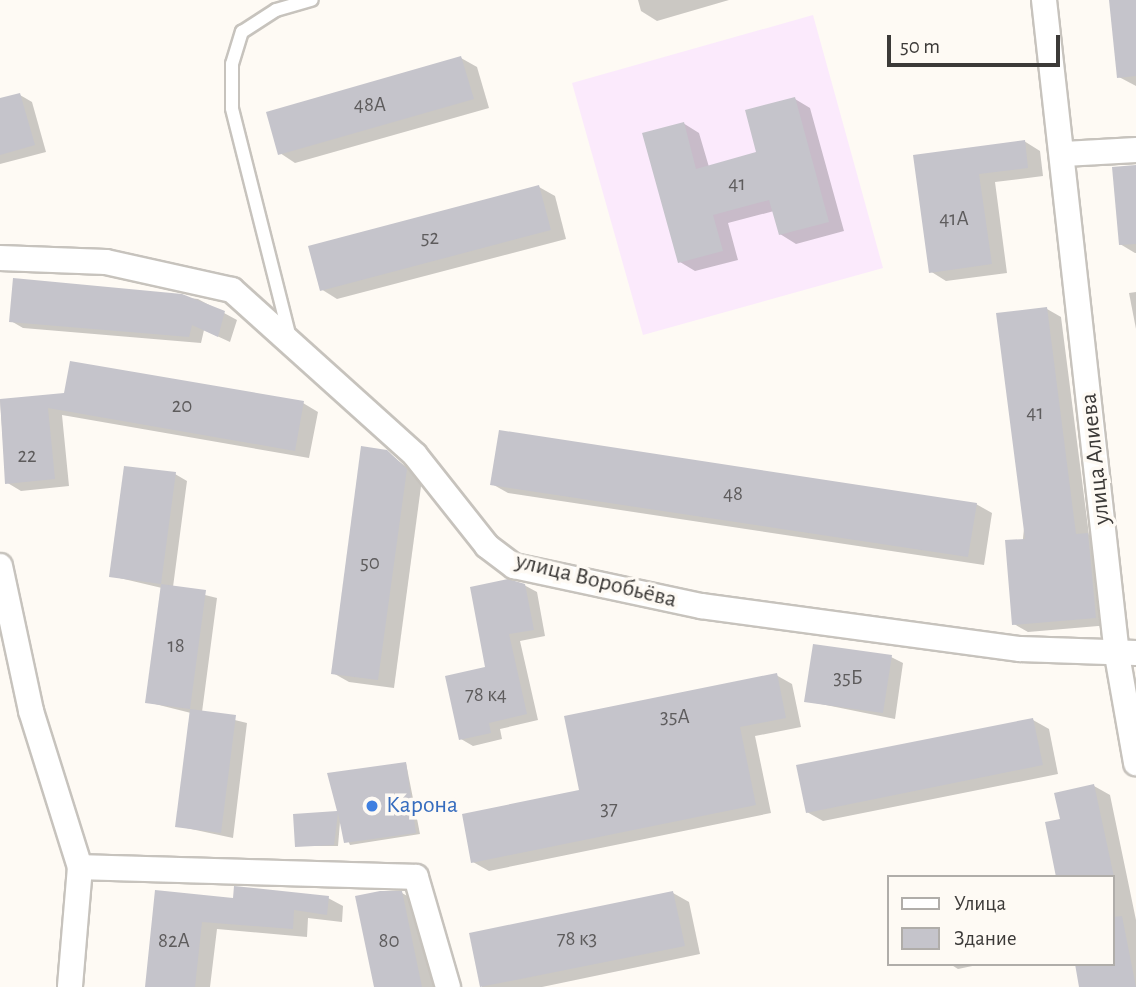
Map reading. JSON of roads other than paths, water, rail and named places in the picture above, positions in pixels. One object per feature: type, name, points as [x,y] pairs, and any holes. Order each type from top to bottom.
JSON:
[{"type":"street","name":"улица Алиева","points":[[1044,0],[1126,654],[1136,763]]},
{"type":"street","points":[[1064,154],[1136,150]]},
{"type":"street","name":"улица Воробьёва","points":[[0,258],[106,262],[232,289],[415,455],[487,546],[514,566],[701,606],[1020,649],[1126,654]]},
{"type":"street","points":[[0,566],[31,711],[79,867],[70,987]]},
{"type":"street","points":[[79,867],[416,877],[447,987]]},
{"type":"lane","points":[[291,342],[232,108],[232,64],[243,32],[276,10],[312,0]]},
{"type":"place","name":"Карона","points":[[372,806]]}]
